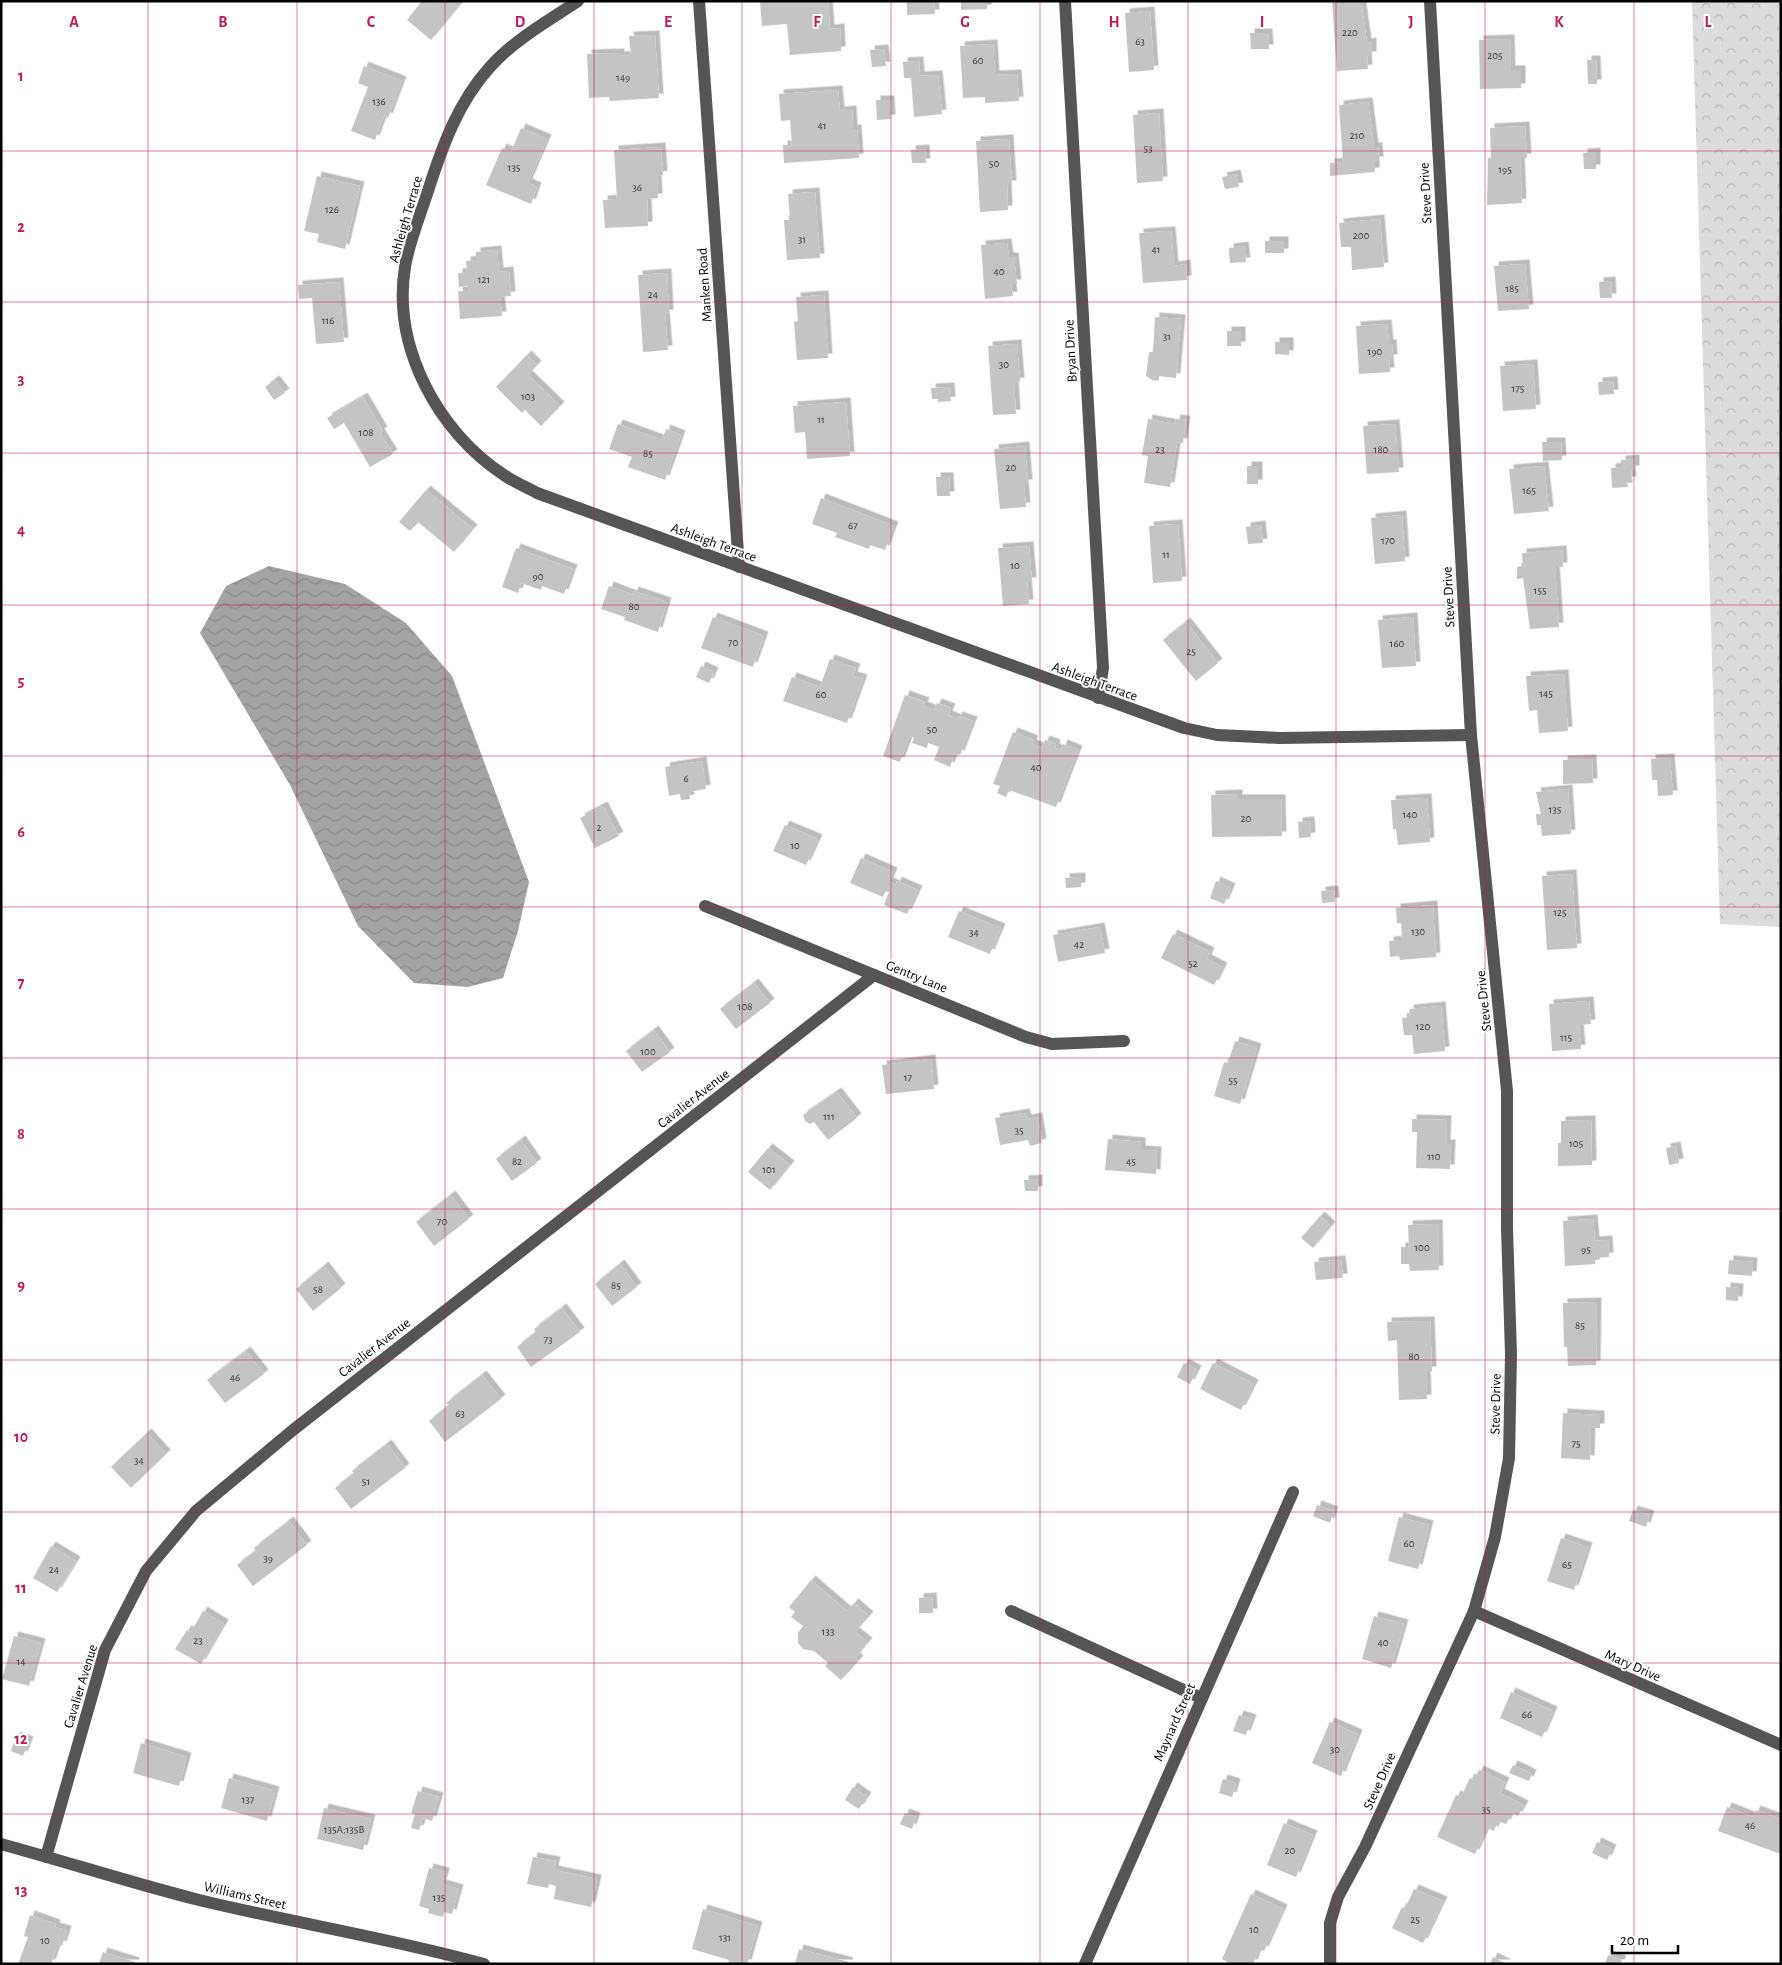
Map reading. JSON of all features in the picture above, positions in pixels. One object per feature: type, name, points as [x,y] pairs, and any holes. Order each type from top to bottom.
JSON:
[{"type":"street","name":"Ashleigh Terrace","points":[[578,1],[522,40],[490,66],[469,92],[440,152],[405,268],[404,310],[409,344],[419,378],[437,407],[480,456],[504,476],[537,493],[1184,728],[1217,736],[1280,738],[1471,735]]},
{"type":"street","name":"Manken Road","points":[[700,1],[739,567]]},
{"type":"street","name":"Bryan Drive","points":[[1065,1],[1103,668],[1098,698]]},
{"type":"street","name":"Steve Drive","points":[[1330,1964],[1330,1923],[1338,1897],[1365,1847],[1474,1612],[1495,1537],[1508,1458],[1511,1354],[1507,1228],[1508,1091],[1471,735],[1430,1]]},
{"type":"street","name":"Gentry Lane","points":[[705,906],[1026,1037],[1052,1044],[1124,1041]]},
{"type":"street","name":"Cavalier Avenue","points":[[46,1857],[105,1650],[146,1571],[196,1511],[293,1430],[874,975]]},
{"type":"street","name":"Maynard Street","points":[[1085,1964],[1293,1492]]},
{"type":"street","points":[[1012,1611],[1201,1698]]},
{"type":"street","name":"Mary Drive","points":[[1474,1612],[1781,1745]]},
{"type":"street","name":"Williams Street","points":[[1,1844],[197,1899],[314,1926],[416,1946],[484,1964]]},
{"type":"green space","points":[[1692,1],[1781,1],[1781,927],[1720,924]]},
{"type":"water","points":[[269,566],[345,584],[406,623],[452,676],[529,882],[518,931],[503,978],[468,987],[414,983],[358,926],[290,785],[200,633],[226,586]]},
{"type":"building","points":[[422,1],[463,1],[431,40],[407,20]]},
{"type":"building","points":[[760,1],[828,1],[830,29],[840,28],[841,51],[790,55],[787,24],[762,26]]},
{"type":"building","points":[[907,1],[934,1],[935,14],[907,15]]},
{"type":"building","points":[[961,1],[987,1],[987,9],[961,10]]},
{"type":"building","points":[[1332,1],[1361,1],[1367,43],[1372,42],[1372,56],[1367,56],[1368,69],[1337,71]]},
{"type":"building","points":[[1150,11],[1154,70],[1129,72],[1125,13]]},
{"type":"building","points":[[1250,33],[1268,33],[1269,49],[1251,49]]},
{"type":"building","points":[[655,35],[659,98],[610,101],[609,97],[589,98],[587,54],[620,53],[620,56],[631,55],[629,36]]},
{"type":"building","points":[[1510,39],[1511,70],[1521,70],[1521,88],[1480,89],[1479,40]]},
{"type":"building","points":[[993,44],[995,75],[1017,74],[1019,101],[985,103],[985,97],[963,98],[960,46]]},
{"type":"building","points":[[884,49],[886,66],[872,67],[870,50]]},
{"type":"building","points":[[1587,60],[1596,60],[1597,84],[1588,84]]},
{"type":"building","points":[[919,61],[920,76],[938,75],[942,114],[914,117],[911,78],[904,78],[903,62]]},
{"type":"building","points":[[364,66],[402,81],[388,118],[384,116],[375,140],[351,131],[368,87],[358,83]]},
{"type":"building","points":[[838,90],[840,111],[852,110],[853,129],[857,129],[859,158],[784,163],[783,145],[792,145],[790,120],[781,121],[779,94]]},
{"type":"building","points":[[876,100],[890,100],[891,119],[877,120]]},
{"type":"building","points":[[1368,102],[1374,147],[1378,147],[1379,161],[1375,161],[1375,172],[1330,176],[1330,163],[1343,162],[1339,105]]},
{"type":"building","points":[[1159,113],[1163,181],[1137,183],[1133,115]]},
{"type":"building","points":[[1525,126],[1527,158],[1520,158],[1522,203],[1487,205],[1488,158],[1491,158],[1490,128]]},
{"type":"building","points":[[521,128],[547,139],[528,183],[537,187],[531,204],[486,185],[502,148],[511,152]]},
{"type":"building","points":[[1009,139],[1012,185],[1007,185],[1008,210],[980,212],[976,141]]},
{"type":"building","points":[[661,147],[663,175],[657,176],[658,198],[647,199],[648,226],[605,228],[603,200],[617,199],[614,150]]},
{"type":"building","points":[[925,149],[926,163],[912,163],[911,150]]},
{"type":"building","points":[[1596,152],[1596,169],[1584,169],[1583,153]]},
{"type":"building","points":[[1236,174],[1239,187],[1225,189],[1222,177]]},
{"type":"building","points":[[317,176],[360,186],[345,249],[317,242],[319,234],[304,231]]},
{"type":"building","points":[[815,192],[820,258],[787,260],[784,220],[790,220],[788,194]]},
{"type":"building","points":[[1380,219],[1384,267],[1352,270],[1351,247],[1341,247],[1339,223]]},
{"type":"building","points":[[1171,231],[1174,266],[1186,264],[1187,280],[1143,283],[1139,233]]},
{"type":"building","points":[[1265,241],[1284,241],[1284,253],[1265,253]]},
{"type":"building","points":[[1007,243],[1009,257],[1014,257],[1017,284],[1011,284],[1013,296],[985,299],[981,245]]},
{"type":"building","points":[[1244,246],[1246,262],[1230,263],[1229,248]]},
{"type":"building","points":[[497,250],[499,272],[509,271],[511,296],[500,297],[502,316],[460,319],[458,291],[468,291],[468,286],[459,287],[458,273],[467,272],[466,261],[476,260],[476,252]]},
{"type":"building","points":[[1525,264],[1529,309],[1498,311],[1494,266]]},
{"type":"building","points":[[667,273],[669,314],[665,314],[668,350],[643,352],[638,275]]},
{"type":"building","points":[[1611,281],[1612,298],[1600,298],[1599,282]]},
{"type":"building","points":[[339,282],[344,342],[316,344],[312,298],[299,299],[298,285]]},
{"type":"building","points":[[824,295],[828,358],[797,360],[794,322],[798,321],[796,297]]},
{"type":"building","points":[[1155,317],[1181,319],[1176,378],[1159,376],[1159,380],[1154,381],[1146,376],[1149,352],[1153,352]]},
{"type":"building","points":[[1387,324],[1389,344],[1392,344],[1393,359],[1389,359],[1390,372],[1359,374],[1356,326]]},
{"type":"building","points":[[1227,331],[1241,331],[1241,346],[1227,346]]},
{"type":"building","points":[[1275,342],[1289,342],[1289,355],[1275,354]]},
{"type":"building","points":[[1017,344],[1020,382],[1014,383],[1016,414],[993,415],[988,346]]},
{"type":"building","points":[[527,355],[537,365],[528,375],[560,406],[541,426],[525,410],[522,413],[496,387]]},
{"type":"building","points":[[1533,364],[1536,409],[1503,411],[1500,366]]},
{"type":"building","points":[[275,380],[285,393],[274,400],[265,387]]},
{"type":"building","points":[[1613,381],[1614,394],[1599,395],[1598,382]]},
{"type":"building","points":[[950,387],[951,401],[938,402],[938,399],[932,399],[931,388]]},
{"type":"building","points":[[363,397],[383,431],[380,433],[393,454],[370,467],[344,423],[334,429],[327,418]]},
{"type":"building","points":[[846,402],[850,456],[807,459],[805,432],[795,433],[793,406]]},
{"type":"building","points":[[1148,419],[1175,424],[1176,419],[1186,420],[1183,443],[1177,442],[1170,487],[1144,483],[1148,456],[1142,455]]},
{"type":"building","points":[[618,424],[662,440],[666,429],[681,435],[665,480],[628,467],[632,457],[609,449]]},
{"type":"building","points":[[1395,424],[1399,472],[1367,474],[1363,426]]},
{"type":"building","points":[[1542,442],[1561,442],[1562,460],[1543,461]]},
{"type":"building","points":[[1025,446],[1028,484],[1024,484],[1026,507],[1000,509],[994,449]]},
{"type":"building","points":[[1635,459],[1635,470],[1631,470],[1632,481],[1627,481],[1628,487],[1612,488],[1611,468],[1621,467],[1621,460]]},
{"type":"building","points":[[1247,466],[1258,466],[1258,484],[1247,484]]},
{"type":"building","points":[[1544,466],[1549,511],[1514,514],[1509,469]]},
{"type":"building","points":[[936,477],[949,477],[950,496],[937,496]]},
{"type":"building","points":[[426,490],[473,529],[454,552],[418,522],[410,531],[399,522]]},
{"type":"building","points":[[821,498],[894,526],[885,550],[870,545],[869,549],[835,537],[837,533],[812,524]]},
{"type":"building","points":[[1402,515],[1405,561],[1375,564],[1371,518]]},
{"type":"building","points":[[1178,524],[1182,581],[1153,583],[1149,526]]},
{"type":"building","points":[[1261,525],[1263,543],[1248,544],[1246,527]]},
{"type":"building","points":[[1029,546],[1032,582],[1027,582],[1029,604],[1003,606],[998,548]]},
{"type":"building","points":[[516,548],[573,569],[564,594],[542,586],[541,590],[521,583],[518,593],[502,587]]},
{"type":"building","points":[[1562,550],[1563,567],[1555,567],[1559,627],[1530,629],[1523,578],[1517,579],[1517,567],[1523,566],[1522,553]]},
{"type":"building","points":[[609,586],[633,595],[634,591],[667,602],[658,632],[624,620],[625,617],[601,609]]},
{"type":"building","points":[[713,617],[764,636],[753,667],[701,648]]},
{"type":"building","points":[[1413,617],[1416,666],[1382,668],[1378,620]]},
{"type":"building","points":[[1186,622],[1218,663],[1196,681],[1163,640]]},
{"type":"building","points":[[830,659],[856,668],[853,676],[863,679],[847,723],[783,701],[792,677],[820,687]]},
{"type":"building","points":[[701,666],[714,672],[709,683],[696,677]]},
{"type":"building","points":[[1564,674],[1568,731],[1539,733],[1537,710],[1529,711],[1526,676]]},
{"type":"building","points":[[905,695],[925,702],[923,706],[934,710],[937,703],[951,708],[948,715],[957,719],[958,716],[973,721],[960,755],[955,753],[950,767],[934,760],[939,747],[928,743],[927,748],[912,743],[914,738],[910,736],[900,762],[883,756]]},
{"type":"building","points":[[1013,732],[1034,740],[1032,744],[1042,748],[1045,740],[1056,744],[1055,748],[1061,750],[1063,744],[1078,750],[1056,807],[1009,790],[1006,797],[997,793],[1000,786],[993,784]]},
{"type":"building","points":[[1670,758],[1673,795],[1658,796],[1657,780],[1652,780],[1651,759]]},
{"type":"building","points":[[1592,759],[1593,783],[1563,784],[1563,760]]},
{"type":"building","points":[[702,761],[706,789],[689,792],[690,799],[681,800],[680,794],[669,796],[665,767]]},
{"type":"building","points":[[1568,789],[1571,834],[1542,836],[1541,825],[1537,825],[1536,814],[1541,814],[1536,792]]},
{"type":"building","points":[[1238,794],[1238,799],[1281,799],[1282,836],[1212,837],[1211,795]]},
{"type":"building","points":[[1427,798],[1430,842],[1398,845],[1396,829],[1393,829],[1391,800]]},
{"type":"building","points":[[603,806],[619,836],[595,848],[580,818]]},
{"type":"building","points":[[1310,821],[1311,837],[1299,838],[1298,822]]},
{"type":"building","points":[[785,825],[818,839],[806,865],[773,851]]},
{"type":"building","points":[[861,858],[893,872],[889,882],[896,885],[897,881],[918,890],[907,914],[884,905],[889,892],[886,890],[883,897],[850,883]]},
{"type":"building","points":[[1572,874],[1577,948],[1547,950],[1542,876]]},
{"type":"building","points":[[1081,877],[1081,887],[1066,888],[1065,878]]},
{"type":"building","points":[[1216,881],[1231,888],[1224,904],[1210,898]]},
{"type":"building","points":[[1334,890],[1335,902],[1322,903],[1321,891]]},
{"type":"building","points":[[1433,905],[1436,957],[1400,960],[1399,956],[1390,957],[1389,941],[1402,940],[1401,923],[1397,923],[1396,908]]},
{"type":"building","points":[[959,911],[1001,928],[990,954],[948,937]]},
{"type":"building","points":[[1100,927],[1105,953],[1058,962],[1053,935]]},
{"type":"building","points":[[1173,934],[1210,952],[1207,959],[1223,967],[1214,985],[1161,958]]},
{"type":"building","points":[[754,983],[770,1003],[736,1029],[720,1009]]},
{"type":"building","points":[[1589,1001],[1591,1024],[1579,1025],[1581,1049],[1552,1051],[1549,1004]]},
{"type":"building","points":[[1441,1006],[1445,1051],[1414,1054],[1412,1035],[1404,1035],[1402,1018],[1410,1017],[1409,1009]]},
{"type":"building","points":[[654,1030],[670,1052],[642,1072],[626,1051]]},
{"type":"building","points":[[1235,1041],[1257,1048],[1240,1104],[1214,1096],[1224,1062],[1228,1063]]},
{"type":"building","points":[[931,1059],[934,1089],[886,1094],[882,1065]]},
{"type":"building","points":[[837,1092],[857,1118],[828,1140],[814,1122],[810,1124],[805,1121],[803,1115]]},
{"type":"building","points":[[1025,1113],[1027,1119],[1038,1117],[1042,1143],[1030,1146],[1028,1140],[1000,1145],[995,1118]]},
{"type":"building","points":[[1412,1119],[1447,1120],[1446,1144],[1451,1144],[1450,1169],[1416,1168],[1417,1132],[1412,1132]]},
{"type":"building","points":[[1591,1120],[1592,1165],[1558,1166],[1558,1143],[1561,1143],[1561,1121]]},
{"type":"building","points":[[1108,1139],[1141,1142],[1141,1150],[1157,1151],[1156,1174],[1105,1170]]},
{"type":"building","points":[[521,1140],[537,1163],[512,1181],[496,1159]]},
{"type":"building","points":[[1676,1146],[1679,1163],[1669,1165],[1666,1148]]},
{"type":"building","points":[[768,1148],[790,1165],[770,1190],[748,1172]]},
{"type":"building","points":[[1038,1179],[1038,1191],[1025,1191],[1024,1180]]},
{"type":"building","points":[[451,1195],[469,1219],[434,1246],[416,1222]]},
{"type":"building","points":[[1320,1216],[1331,1226],[1313,1248],[1301,1238]]},
{"type":"building","points":[[1593,1219],[1595,1241],[1608,1240],[1609,1257],[1595,1258],[1595,1264],[1565,1266],[1563,1221]]},
{"type":"building","points":[[1438,1224],[1439,1270],[1410,1271],[1409,1264],[1401,1264],[1401,1247],[1409,1247],[1408,1225]]},
{"type":"building","points":[[1341,1260],[1343,1278],[1316,1280],[1314,1262]]},
{"type":"building","points":[[1729,1260],[1753,1262],[1752,1276],[1728,1274]]},
{"type":"building","points":[[620,1264],[637,1287],[612,1306],[595,1284]]},
{"type":"building","points":[[324,1266],[341,1288],[313,1311],[296,1289]]},
{"type":"building","points":[[1726,1287],[1739,1288],[1738,1301],[1726,1300]]},
{"type":"building","points":[[1597,1302],[1596,1365],[1568,1366],[1567,1347],[1564,1347],[1563,1303]]},
{"type":"building","points":[[562,1308],[580,1332],[531,1367],[517,1347],[536,1332],[534,1329]]},
{"type":"building","points":[[1430,1321],[1432,1371],[1426,1371],[1427,1399],[1399,1400],[1397,1340],[1388,1341],[1387,1322]]},
{"type":"building","points":[[246,1351],[264,1374],[225,1403],[207,1380]]},
{"type":"building","points":[[1184,1363],[1197,1370],[1190,1384],[1177,1377]]},
{"type":"building","points":[[1213,1363],[1254,1384],[1241,1410],[1200,1389]]},
{"type":"building","points":[[482,1375],[501,1399],[445,1442],[429,1421],[449,1405],[446,1403]]},
{"type":"building","points":[[1563,1413],[1600,1415],[1600,1428],[1591,1428],[1590,1460],[1561,1458]]},
{"type":"building","points":[[147,1433],[166,1454],[131,1488],[111,1467]]},
{"type":"building","points":[[387,1444],[405,1468],[351,1509],[335,1488],[354,1473],[352,1471]]},
{"type":"building","points":[[1317,1505],[1334,1511],[1330,1523],[1313,1516]]},
{"type":"building","points":[[1633,1510],[1650,1515],[1646,1527],[1629,1521]]},
{"type":"building","points":[[1399,1517],[1429,1525],[1418,1569],[1388,1561]]},
{"type":"building","points":[[289,1521],[307,1545],[253,1586],[237,1565],[256,1551],[254,1548]]},
{"type":"building","points":[[1561,1538],[1588,1547],[1574,1590],[1547,1581]]},
{"type":"building","points":[[51,1546],[76,1561],[57,1592],[33,1578]]},
{"type":"building","points":[[811,1580],[847,1611],[854,1603],[869,1616],[855,1632],[868,1642],[856,1657],[859,1660],[841,1680],[825,1666],[828,1663],[814,1651],[803,1649],[798,1643],[798,1633],[803,1626],[791,1617],[795,1612],[789,1607]]},
{"type":"building","points":[[932,1597],[933,1613],[919,1613],[919,1598]]},
{"type":"building","points":[[203,1611],[224,1624],[201,1664],[175,1649],[187,1630],[191,1632]]},
{"type":"building","points":[[1374,1616],[1404,1624],[1391,1668],[1362,1659]]},
{"type":"building","points":[[14,1636],[41,1643],[29,1686],[2,1679]]},
{"type":"building","points":[[1511,1692],[1553,1711],[1542,1737],[1500,1718]]},
{"type":"building","points":[[1239,1715],[1252,1719],[1246,1735],[1233,1731]]},
{"type":"building","points":[[1330,1722],[1358,1734],[1341,1776],[1312,1763]]},
{"type":"building","points":[[16,1736],[29,1741],[23,1756],[11,1751]]},
{"type":"building","points":[[141,1743],[187,1757],[179,1786],[133,1773]]},
{"type":"building","points":[[1513,1765],[1532,1774],[1529,1781],[1509,1773]]},
{"type":"building","points":[[1479,1770],[1505,1782],[1500,1793],[1524,1805],[1518,1816],[1512,1813],[1506,1824],[1498,1821],[1494,1831],[1487,1828],[1475,1854],[1437,1837],[1456,1795],[1461,1797],[1470,1778],[1474,1780]]},
{"type":"building","points":[[229,1778],[275,1791],[267,1821],[221,1808]]},
{"type":"building","points":[[1223,1779],[1236,1783],[1232,1797],[1219,1793]]},
{"type":"building","points":[[853,1787],[867,1797],[859,1809],[845,1800]]},
{"type":"building","points":[[418,1791],[439,1797],[432,1821],[423,1818],[419,1830],[411,1828],[415,1814],[411,1813]]},
{"type":"building","points":[[1727,1807],[1753,1817],[1756,1810],[1781,1819],[1781,1854],[1718,1831]]},
{"type":"building","points":[[324,1808],[371,1819],[363,1850],[317,1839]]},
{"type":"building","points":[[905,1813],[916,1817],[912,1829],[900,1824]]},
{"type":"building","points":[[1284,1823],[1313,1835],[1296,1877],[1267,1865]]},
{"type":"building","points":[[1597,1842],[1612,1849],[1607,1860],[1592,1853]]},
{"type":"building","points":[[533,1857],[556,1861],[554,1870],[597,1879],[591,1907],[554,1899],[556,1886],[549,1884],[548,1888],[527,1884]]},
{"type":"building","points":[[429,1868],[445,1872],[442,1884],[459,1889],[452,1914],[444,1912],[443,1917],[428,1913],[429,1909],[419,1906]]},
{"type":"building","points":[[1414,1889],[1443,1901],[1423,1943],[1392,1928],[1402,1907],[1405,1909]]},
{"type":"building","points":[[1251,1894],[1283,1909],[1264,1951],[1259,1949],[1253,1964],[1231,1964],[1222,1959]]},
{"type":"building","points":[[703,1909],[758,1926],[747,1964],[728,1964],[729,1960],[692,1949]]},
{"type":"building","points":[[30,1915],[56,1924],[55,1927],[67,1930],[62,1946],[58,1944],[51,1964],[18,1964],[28,1937],[24,1936]]},
{"type":"building","points":[[799,1949],[849,1962],[848,1964],[795,1964]]},
{"type":"building","points":[[103,1952],[135,1962],[135,1964],[99,1964]]},
{"type":"building","points":[[1608,1955],[1622,1960],[1620,1964],[1605,1964]]},
{"type":"building","points":[[1493,1957],[1507,1964],[1490,1964]]}]
